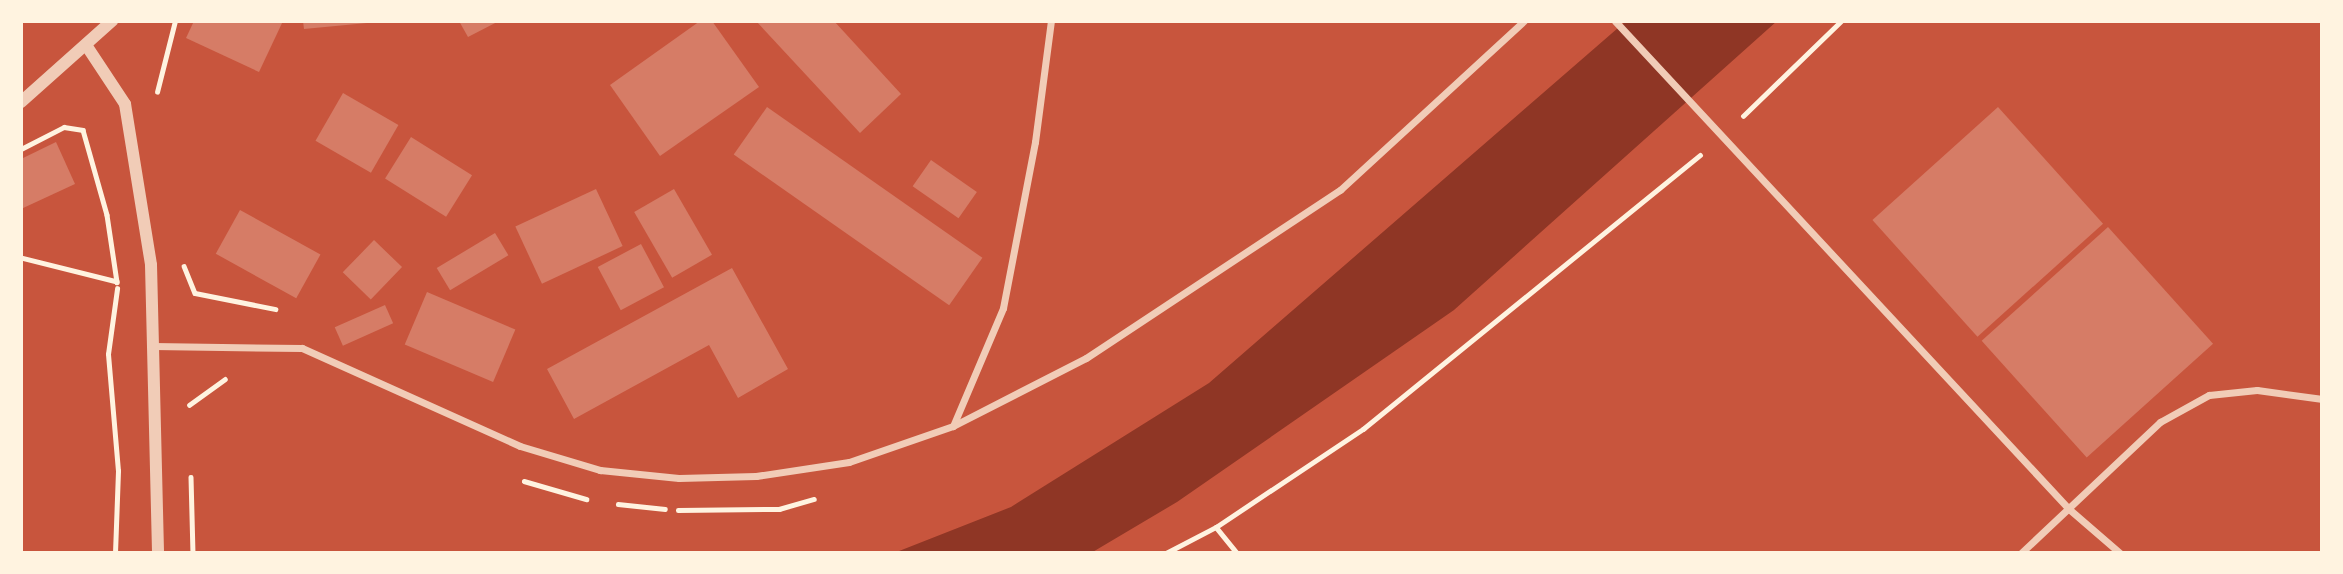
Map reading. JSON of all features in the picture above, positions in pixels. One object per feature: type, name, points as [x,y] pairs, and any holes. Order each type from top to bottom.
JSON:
[{"type":"street","points":[[21,102],[112,21]]},
{"type":"street","points":[[953,426],[1003,308],[1037,130],[1051,21]]},
{"type":"street","points":[[152,346],[302,348],[520,446],[600,470],[679,478],[756,476],[849,462],[953,426],[1086,358],[1340,190],[1524,21]]},
{"type":"street","points":[[1615,21],[1720,139],[2069,509],[2120,553]]},
{"type":"street","points":[[86,45],[125,104],[150,264],[158,553]]},
{"type":"street","points":[[2021,553],[2160,422],[2209,395],[2258,390],[2322,399]]},
{"type":"path","points":[[158,100],[156,86],[174,21]]},
{"type":"path","points":[[1166,553],[1216,527],[1363,429],[1720,139],[1841,21]]},
{"type":"path","points":[[21,149],[64,127],[83,130],[107,215],[117,282],[116,326],[108,354],[118,471],[116,553]]},
{"type":"path","points":[[21,258],[117,282]]},
{"type":"path","points":[[181,260],[195,293],[275,309]]},
{"type":"path","points":[[189,416],[189,402],[220,379],[233,379]]},
{"type":"path","points":[[191,471],[193,553]]},
{"type":"path","points":[[522,480],[597,500]]},
{"type":"path","points":[[610,503],[712,512],[779,509],[818,498]]},
{"type":"path","points":[[1216,527],[1237,553]]},
{"type":"shaded area","points":[[1626,21],[1777,21],[1454,310],[1177,502],[1091,553],[894,553],[1011,507],[1209,383]]},
{"type":"building","points":[[194,21],[283,21],[259,72],[186,38]]},
{"type":"building","points":[[303,21],[367,21],[367,23],[304,29]]},
{"type":"building","points":[[459,21],[499,21],[468,37]]},
{"type":"building","points":[[700,21],[712,21],[759,87],[660,156],[610,85]]},
{"type":"building","points":[[756,21],[834,21],[901,94],[860,133]]},
{"type":"building","points":[[343,93],[398,125],[371,173],[316,141]]},
{"type":"building","points":[[767,107],[982,258],[949,305],[734,155]]},
{"type":"building","points":[[1998,107],[2103,224],[1977,337],[1872,220]]},
{"type":"building","points":[[411,137],[472,175],[446,217],[385,179]]},
{"type":"building","points":[[56,142],[75,184],[21,209],[21,159]]},
{"type":"building","points":[[931,160],[977,192],[959,218],[913,186]]},
{"type":"building","points":[[596,189],[623,246],[542,284],[515,227]]},
{"type":"building","points":[[674,189],[712,255],[672,278],[634,212]]},
{"type":"building","points":[[240,210],[320,255],[296,298],[216,254]]},
{"type":"building","points":[[2108,227],[2213,344],[2087,457],[1982,341]]},
{"type":"building","points":[[495,233],[508,255],[450,290],[437,268]]},
{"type":"building","points":[[374,240],[402,267],[371,299],[343,272]]},
{"type":"building","points":[[641,244],[664,287],[621,310],[598,267]]},
{"type":"building","points":[[732,268],[788,369],[738,398],[709,345],[574,419],[547,369]]},
{"type":"building","points":[[427,292],[515,330],[493,382],[405,344]]},
{"type":"building","points":[[385,305],[393,323],[343,346],[335,327]]}]
